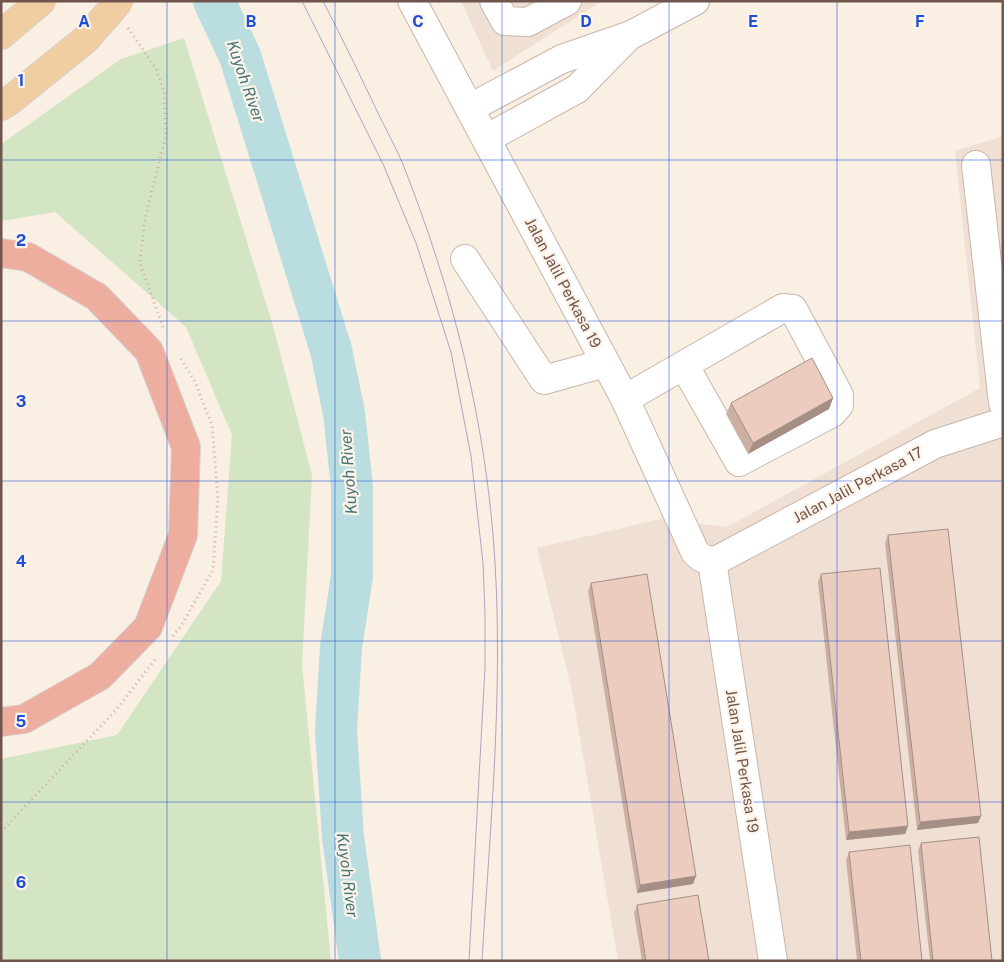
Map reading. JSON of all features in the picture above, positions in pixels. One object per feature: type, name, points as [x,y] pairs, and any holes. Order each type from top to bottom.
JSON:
[{"type":"highway","points":[[1,253],[28,257],[97,297],[149,351],[186,447],[184,535],[148,626],[100,676],[24,719],[1,722]]},
{"type":"main road","points":[[1,35],[41,1]]},
{"type":"main road","points":[[1,106],[86,39],[119,1]]},
{"type":"street","name":"Jalan Jalil Perkasa 19","points":[[412,1],[625,398],[695,552],[700,558],[715,560],[773,961]]},
{"type":"street","points":[[494,1],[506,21],[528,22],[567,1]]},
{"type":"street","points":[[470,108],[562,59],[631,35],[680,5]]},
{"type":"street","points":[[486,139],[577,89],[631,35]]},
{"type":"street","points":[[976,165],[1003,403]]},
{"type":"street","points":[[465,259],[544,380],[605,363]]},
{"type":"street","points":[[625,398],[784,308],[793,309],[839,395],[839,405],[832,413],[739,462],[684,365]]},
{"type":"street","name":"Jalan Jalil Perkasa 17","points":[[715,560],[935,444],[1003,422]]},
{"type":"shaded area","points":[[461,1],[602,1],[493,71]]},
{"type":"shaded area","points":[[1003,136],[1003,961],[618,961],[572,691],[537,548],[660,519],[727,527],[980,388],[955,151]]},
{"type":"green space","points":[[184,38],[273,326],[312,475],[302,665],[331,961],[1,961],[1,759],[117,735],[221,581],[232,435],[186,327],[55,212],[1,221],[1,144],[121,59]]},
{"type":"building","points":[[812,358],[833,398],[753,443],[731,403]]},
{"type":"building","points":[[948,529],[981,816],[920,822],[888,535]]},
{"type":"building","points":[[880,568],[908,826],[849,832],[821,574]]},
{"type":"building","points":[[647,574],[696,876],[640,885],[591,583]]},
{"type":"building","points":[[979,837],[992,961],[933,961],[921,843]]},
{"type":"building","points":[[910,845],[922,961],[861,961],[849,852]]},
{"type":"building","points":[[698,895],[709,961],[646,961],[637,905]]},
{"type":"waterway","name":"Kuyoh River","points":[[214,1],[240,56],[331,350],[344,413],[352,487],[352,576],[341,647],[336,731],[343,837],[360,961]]},
{"type":"tram line","points":[[302,1],[383,164],[416,243],[451,352],[471,456],[483,563],[485,668],[469,961]]},
{"type":"tram line","points":[[323,1],[399,156],[420,210],[452,309],[476,409],[491,511],[497,613],[497,712],[482,961]]}]
